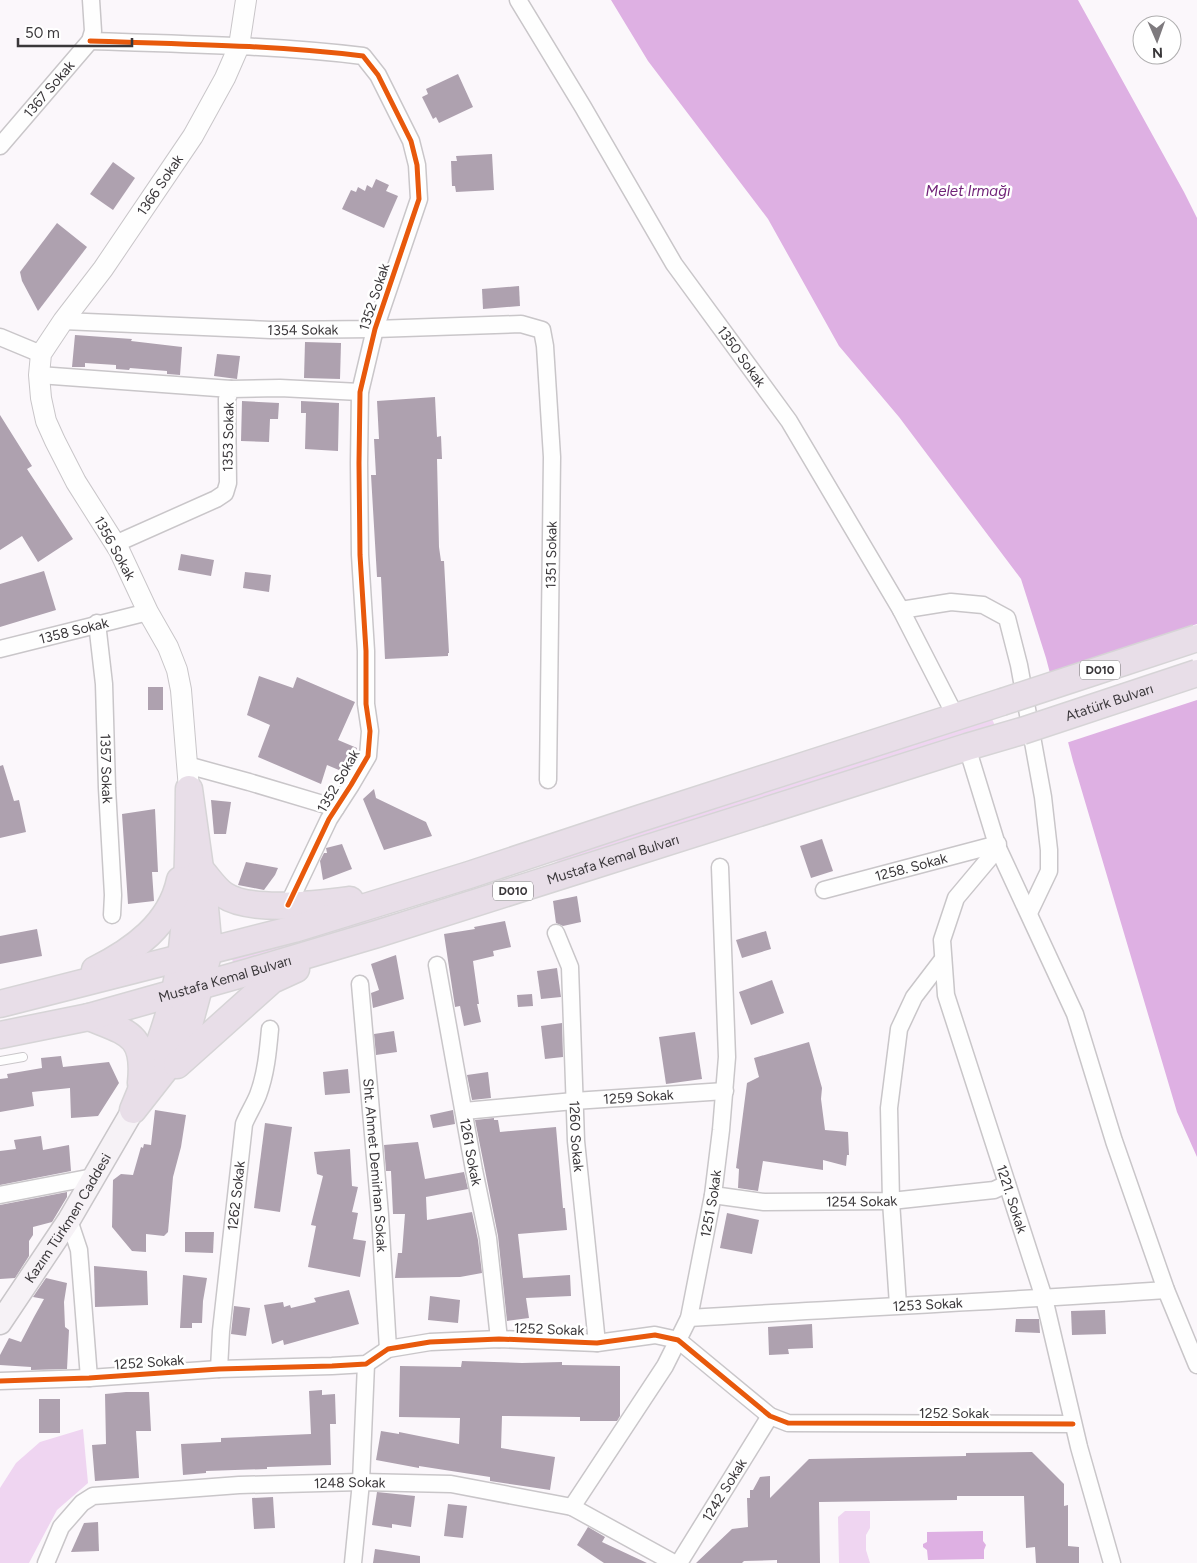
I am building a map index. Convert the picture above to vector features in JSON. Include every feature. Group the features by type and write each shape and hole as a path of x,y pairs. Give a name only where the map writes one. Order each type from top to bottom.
{"highway":[{"name":"Mustafa Kemal Bulvarı","path":"0,1004 294,929 408,894 1197,638"},
{"name":"Atatürk Bulvarı","path":"1022,731 1197,673"},
{"name":"Mustafa Kemal Bulvarı","path":"0,1035 89,1017 377,934 1022,731"},
{"path":"133,1110 176,1054 187,1032 187,989 181,958 188,870 188,777"},
{"path":"187,989 209,951 188,777"},
{"path":"61,988 131,950 160,924 178,892 188,840"},
{"path":"200,870 223,895 239,902 270,905 321,904 408,894"},
{"path":"133,1110 176,1067 272,980 377,934"},
{"path":"89,1017 129,1033 140,1049 141,1084 133,1110"}],"main road":[{"name":"Kazım Türkmen Caddesi","path":"0,1323 69,1220 133,1110"}],"street":[{"path":"90,41 94,30 91,0"},
{"name":"1366 Sokak","path":"41,354 63,321 103,269 193,136 225,78 239,46 246,0"},
{"name":"1350 Sokak","path":"518,0 674,264 789,421 901,610 956,717"},
{"name":"1352 Sokak","path":"90,41 239,46 363,56 378,75 411,141 417,165 419,199 375,329 360,392 360,555 366,651 366,704 370,731 368,756 329,819 288,905"},
{"name":"1367 Sokak","path":"0,146 90,41"},
{"name":"1354 Sokak","path":"63,321 271,330 521,324 542,330"},
{"name":"1351 Sokak","path":"542,330 545,346 552,457 548,780"},
{"path":"0,337 41,354"},
{"name":"1356 Sokak","path":"41,354 39,375 46,421 76,482 115,544 148,612 168,647 177,670 181,690 188,777"},
{"path":"39,375 231,389"},
{"name":"1353 Sokak","path":"115,544 216,499 225,493 228,483 227,399 231,389 280,388 360,392"},
{"path":"901,610 951,602 983,606 1007,618 1019,665 1043,797 1049,850 1049,871 1029,913"},
{"name":"1358 Sokak","path":"0,649 97,623 148,612"},
{"name":"1357 Sokak","path":"97,623 104,684 113,895 112,915"},
{"path":"967,747 998,846 1075,1014 1114,1140 1166,1290 1197,1365"},
{"path":"188,777 249,782 336,808"},
{"name":"1258. Sokak","path":"824,890 998,846"},
{"name":"1221. Sokak","path":"998,846 956,898 942,940 946,996 1044,1298 1073,1424 1112,1563"},
{"name":"1251 Sokak","path":"572,1507 665,1366 689,1318 713,1195 727,1057 720,867"},
{"name":"1260 Sokak","path":"556,933 570,967 576,1142 597,1342"},
{"path":"898,1305 891,1201 889,1108 898,1029 914,997 943,960"},
{"name":"1261 Sokak","path":"437,965 488,1238 499,1339"},
{"name":"Sht. Ahmet Demirhan Sokak","path":"360,984 380,1215 388,1348"},
{"name":"1262 Sokak","path":"219,1369 221,1331 244,1124 261,1086 270,1029"},
{"name":"1259 Sokak","path":"464,1111 574,1101 724,1091"},
{"path":"0,1196 93,1177"},
{"name":"1254 Sokak","path":"713,1195 764,1202 891,1201 994,1190 1007,1184"},
{"path":"69,1220 79,1250 89,1378"},
{"name":"1253 Sokak","path":"689,1318 1166,1290"},
{"name":"1252 Sokak","path":"0,1380 89,1378 219,1369 366,1364 388,1348 430,1342 499,1339 597,1342 655,1335 678,1340 770,1416 788,1424 1073,1424"},
{"path":"352,1563 361,1482 366,1364"},
{"name":"1242 Sokak","path":"679,1563 770,1416"},
{"name":"1248 Sokak","path":"46,1563 61,1527 82,1503 93,1496 239,1485 361,1482 451,1484 572,1507 674,1563"}],"lane":[{"path":"0,1061 23,1057"}],"shaded area":[{"path":"992,719 997,730 234,968 232,958 422,906 528,873 546,867 573,853"},
{"path":"83,1429 88,1483 57,1510 29,1563 0,1563 0,1488 16,1463 40,1442"},
{"path":"845,1511 870,1511 870,1528 866,1535 866,1550 870,1563 839,1563 838,1517"}],"water":[{"name":"Melet Irmağı","path":"611,0 1078,0 1184,192 1197,218 1197,1157 1177,1112 1073,761 1046,658 1021,579 899,417 839,346 768,219 648,61"},
{"path":"983,1531 983,1541 986,1545 984,1559 928,1560 927,1550 923,1547 923,1544 927,1542 927,1532"}],"pier":[{"path":"1197,624 1197,700 1066,743 1047,673"}],"building":[{"path":"458,74 473,107 439,123 436,117 433,119 422,97 428,94 426,89"},
{"path":"492,154 494,190 456,192 455,186 452,186 451,161 457,161 456,156"},
{"path":"113,162 135,178 113,210 90,194"},
{"path":"376,179 389,185 386,191 398,196 384,228 342,209 351,190 356,192 358,187 365,191 367,185 372,188"},
{"path":"57,223 87,247 38,311 22,281 20,272"},
{"path":"519,286 520,306 483,309 482,289"},
{"path":"75,335 132,339 131,341 182,347 180,375 167,374 167,371 130,368 129,370 116,369 116,365 85,363 85,367 72,367"},
{"path":"305,342 341,343 340,379 304,378"},
{"path":"217,354 240,356 237,379 214,376"},
{"path":"435,397 437,437 441,436 442,459 437,459 439,547 441,561 444,561 449,653 448,656 385,659 381,577 377,577 371,475 376,475 374,439 379,439 377,401"},
{"path":"242,401 279,403 278,419 270,419 269,442 241,441"},
{"path":"301,401 339,403 338,451 305,449 306,413 301,413"},
{"path":"0,415 32,466 27,469 73,539 38,562 22,536 0,550"},
{"path":"181,554 214,560 211,576 178,570"},
{"path":"44,571 56,610 0,627 0,584"},
{"path":"245,572 271,575 269,592 243,588"},
{"path":"259,676 293,688 297,677 355,702 338,740 357,748 346,773 327,765 321,784 258,757 270,725 247,715"},
{"path":"148,687 163,687 163,710 148,710"},
{"path":"3,765 14,801 19,800 26,832 0,838 0,766"},
{"path":"374,789 376,798 426,822 432,836 384,850 363,799"},
{"path":"211,800 231,802 226,834 214,834"},
{"path":"155,809 158,872 152,872 154,901 128,904 122,814"},
{"path":"822,839 833,871 811,878 800,846"},
{"path":"342,844 352,869 323,880 320,861 324,853 327,853 326,848"},
{"path":"246,862 278,868 264,890 238,885"},
{"path":"577,896 581,922 563,926 556,923 553,901"},
{"path":"505,921 511,947 493,951 494,956 473,961 479,1004 477,1004 481,1022 464,1026 460,1006 455,1007 444,934 475,929 474,927"},
{"path":"37,929 42,956 0,964 0,936"},
{"path":"766,931 771,949 742,958 736,940"},
{"path":"396,955 404,999 373,1008 371,993 379,990 371,964"},
{"path":"557,968 561,997 541,999 537,971"},
{"path":"772,980 784,1013 751,1025 739,992"},
{"path":"532,994 533,1006 518,1007 517,995"},
{"path":"562,1023 563,1057 545,1059 541,1026"},
{"path":"394,1031 397,1052 376,1055 374,1034"},
{"path":"695,1032 702,1079 666,1084 659,1037"},
{"path":"809,1042 822,1088 821,1099 825,1130 848,1132 849,1155 847,1155 846,1166 823,1160 823,1170 763,1161 758,1191 738,1188 739,1169 736,1168 747,1083 759,1077 754,1058"},
{"path":"61,1056 63,1067 109,1062 119,1083 98,1116 71,1118 70,1088 32,1092 34,1106 0,1112 0,1079 8,1078 7,1074 42,1068 41,1058"},
{"path":"348,1069 350,1093 325,1095 323,1072"},
{"path":"488,1072 491,1098 472,1100 467,1075"},
{"path":"155,1110 186,1115 181,1147 173,1177 168,1232 164,1236 146,1234 146,1252 132,1251 112,1227 113,1180 121,1174 133,1175 141,1147 143,1148 144,1144 151,1145"},
{"path":"453,1110 455,1124 433,1128 430,1115"},
{"path":"494,1118 494,1120 498,1120 500,1132 556,1127 563,1208 565,1208 567,1230 518,1234 523,1278 570,1275 571,1296 526,1298 529,1318 507,1321 498,1236 475,1120"},
{"path":"265,1123 292,1127 280,1212 254,1208"},
{"path":"41,1136 43,1150 69,1145 71,1171 0,1185 0,1151 16,1149 14,1140"},
{"path":"418,1142 425,1179 464,1172 468,1189 426,1197 427,1220 472,1212 482,1273 460,1277 395,1278 398,1253 402,1253 405,1214 393,1214 391,1171 386,1171 384,1145"},
{"path":"350,1149 352,1186 358,1187 352,1212 358,1213 353,1239 366,1241 360,1277 308,1267 316,1226 311,1225 323,1176 317,1174 314,1152"},
{"path":"67,1192 67,1197 52,1222 33,1227 33,1235 29,1241 29,1256 15,1278 0,1279 0,1205"},
{"path":"727,1213 759,1220 752,1254 720,1248"},
{"path":"185,1232 214,1232 213,1253 185,1252"},
{"path":"94,1266 147,1271 148,1305 95,1307"},
{"path":"183,1275 207,1278 202,1323 192,1323 192,1328 180,1328"},
{"path":"46,1278 67,1283 64,1302 65,1327 69,1330 67,1369 31,1370 31,1367 0,1365 0,1355 9,1338 21,1342 44,1299 33,1297"},
{"path":"349,1290 359,1324 284,1345 283,1340 272,1344 264,1305 283,1302 284,1307 290,1305 291,1308 316,1302 314,1298"},
{"path":"430,1296 460,1300 458,1323 428,1320"},
{"path":"234,1306 250,1308 246,1336 231,1334"},
{"path":"1105,1310 1106,1334 1072,1335 1071,1311"},
{"path":"1016,1319 1039,1319 1040,1333 1015,1332"},
{"path":"812,1324 813,1348 788,1349 789,1354 769,1355 768,1327"},
{"path":"462,1361 562,1362 562,1365 620,1366 620,1416 617,1421 580,1421 580,1417 502,1416 501,1448 555,1457 550,1490 490,1481 490,1477 419,1466 419,1468 376,1460 381,1431 399,1434 399,1432 459,1444 460,1418 399,1417 400,1366 461,1367"},
{"path":"322,1390 322,1395 335,1394 336,1424 330,1424 331,1465 206,1471 206,1473 183,1475 181,1444 221,1442 221,1438 311,1434 309,1391"},
{"path":"149,1392 151,1431 136,1431 139,1478 95,1481 92,1445 106,1444 105,1394"},
{"path":"39,1399 60,1399 60,1433 39,1433"},
{"path":"1032,1452 1064,1484 1064,1506 1068,1505 1068,1546 1079,1547 1079,1563 1036,1563 1035,1547 1026,1548 1024,1496 957,1496 957,1500 819,1502 820,1563 777,1563 777,1560 744,1561 742,1563 696,1563 732,1529 748,1527 747,1498 750,1498 750,1490 753,1490 760,1477 770,1476 770,1498 809,1459 966,1456 966,1453"},
{"path":"377,1492 415,1496 411,1527 392,1524 392,1528 372,1525"},
{"path":"273,1497 275,1528 254,1529 252,1498"},
{"path":"448,1504 467,1506 463,1538 444,1536"},
{"path":"98,1522 99,1551 71,1552 84,1523"},
{"path":"588,1527 605,1537 602,1542 647,1563 604,1563 577,1545"},
{"path":"375,1549 420,1556 420,1563 373,1563"}],"cycle path":[{"path":"90,41 261,47 363,56 378,75 411,141 417,165 419,199 375,329 360,392 360,555 366,651 366,704 370,731 368,756 329,819 288,905"},
{"path":"0,1381 89,1378 219,1369 366,1364 388,1349 430,1342 499,1339 597,1343 655,1335 678,1340 770,1416 788,1423 1073,1424"}]}
